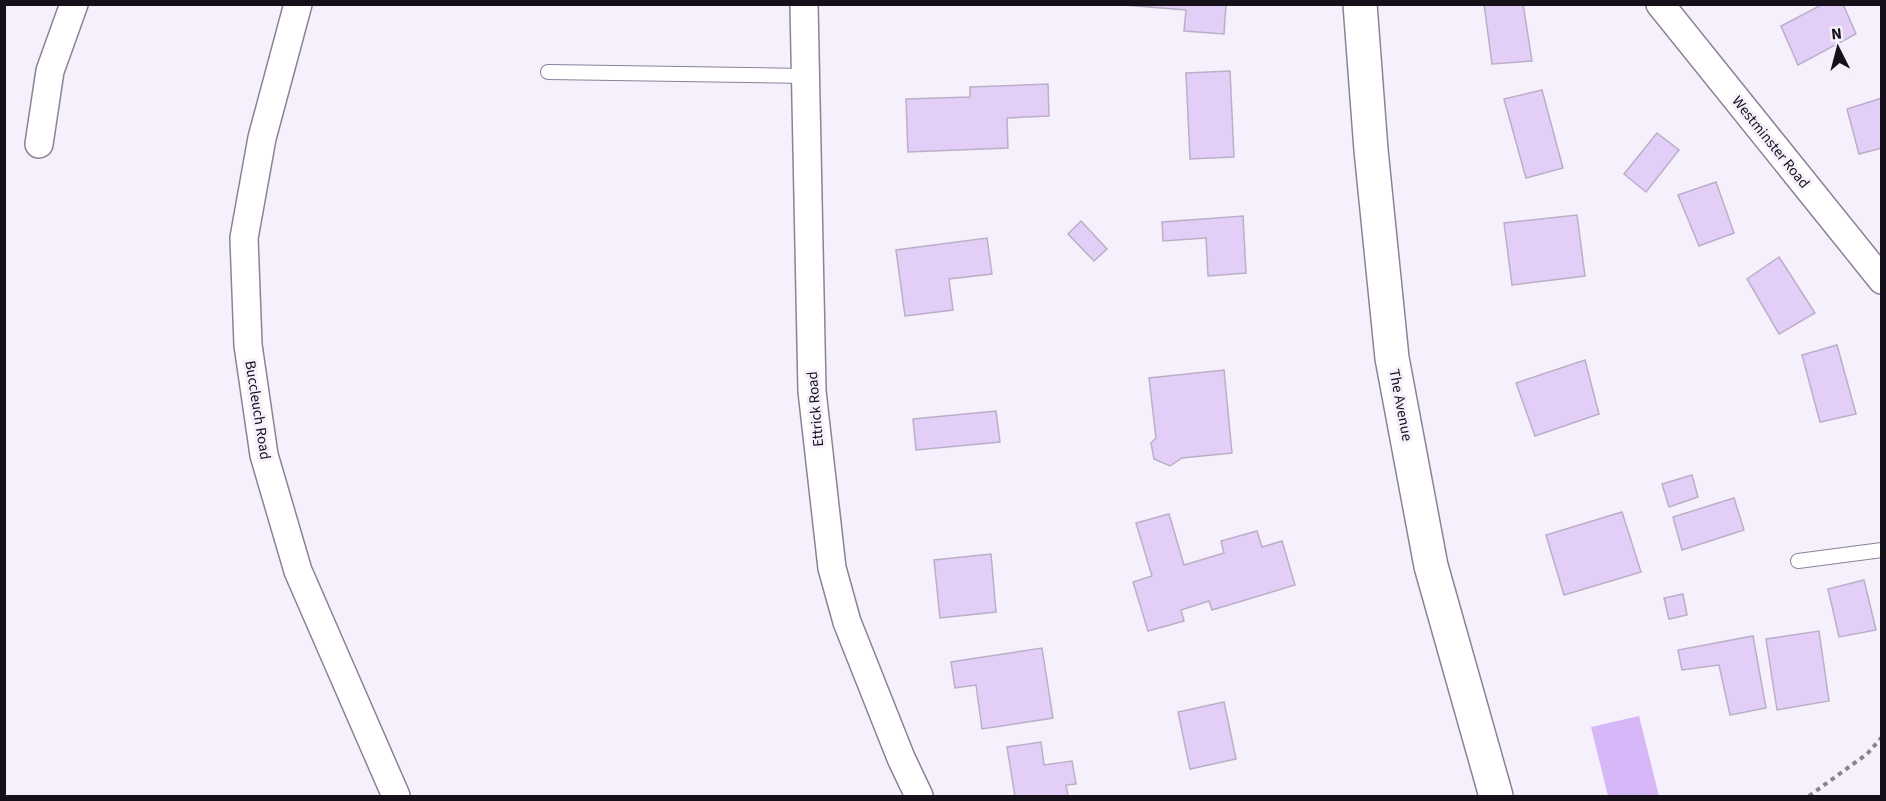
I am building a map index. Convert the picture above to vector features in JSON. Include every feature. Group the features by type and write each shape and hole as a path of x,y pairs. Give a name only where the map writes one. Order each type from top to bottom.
{"main road":[{"name":"The Avenue","path":"1360,4 1371,150 1392,358 1431,566 1496,796"}],"street":[{"path":"39,144 50,71 74,4"},
{"name":"Ettrick Road","path":"804,4 812,391 832,568 847,622 901,758 919,796"},
{"name":"Westminster Road","path":"1659,4 1881,280"},
{"name":"Buccleuch Road","path":"297,5 262,138 244,238 248,345 264,455 298,572 396,796"}],"lane":[{"path":"548,72 805,76"},
{"path":"1798,561 1881,550"}],"path":[{"path":"1809,796 1867,754 1881,737"}],"shaded area":[{"path":"1639,716 1659,796 1608,796 1591,727"}],"building":[{"path":"1111,4 1226,4 1224,34 1184,31 1186,10"},
{"path":"1484,4 1523,4 1532,61 1492,64"},
{"path":"1823,4 1843,4 1856,34 1798,65 1781,26"},
{"path":"1230,71 1234,157 1190,159 1186,73"},
{"path":"1048,84 1049,116 1007,118 1008,148 908,152 906,99 970,97 970,87"},
{"path":"1542,90 1563,168 1526,178 1504,99"},
{"path":"1882,98 1882,148 1859,154 1847,109"},
{"path":"1657,133 1679,150 1646,192 1624,174"},
{"path":"1716,182 1734,233 1699,246 1678,195"},
{"path":"1577,215 1585,276 1512,285 1504,223"},
{"path":"1243,216 1246,273 1208,276 1206,238 1163,241 1162,222"},
{"path":"1081,221 1107,249 1094,261 1068,234"},
{"path":"987,238 992,274 949,279 953,310 905,316 896,250"},
{"path":"1779,257 1815,313 1779,334 1747,279"},
{"path":"1837,345 1856,414 1820,422 1802,355"},
{"path":"1585,360 1599,414 1535,436 1516,383"},
{"path":"1224,370 1232,453 1182,458 1170,466 1154,459 1151,443 1156,438 1149,378"},
{"path":"996,411 1000,442 916,450 913,419"},
{"path":"1692,475 1698,497 1669,507 1662,484"},
{"path":"1734,498 1744,530 1682,550 1673,517"},
{"path":"1622,512 1641,572 1564,595 1546,535"},
{"path":"1169,514 1184,565 1224,553 1221,541 1257,531 1262,547 1282,541 1295,585 1212,610 1209,601 1181,610 1184,621 1148,631 1133,582 1152,576 1136,523"},
{"path":"991,554 996,612 940,618 934,560"},
{"path":"1864,580 1876,630 1839,637 1828,589"},
{"path":"1683,594 1687,615 1669,619 1664,598"},
{"path":"1819,631 1829,701 1777,710 1766,639"},
{"path":"1753,636 1766,708 1730,715 1719,665 1682,670 1678,650"},
{"path":"1042,648 1053,718 982,729 976,685 955,688 951,662"},
{"path":"1224,702 1236,759 1190,769 1178,712"},
{"path":"1041,742 1044,765 1072,761 1076,784 1066,785 1068,796 1015,796 1007,747"}]}
